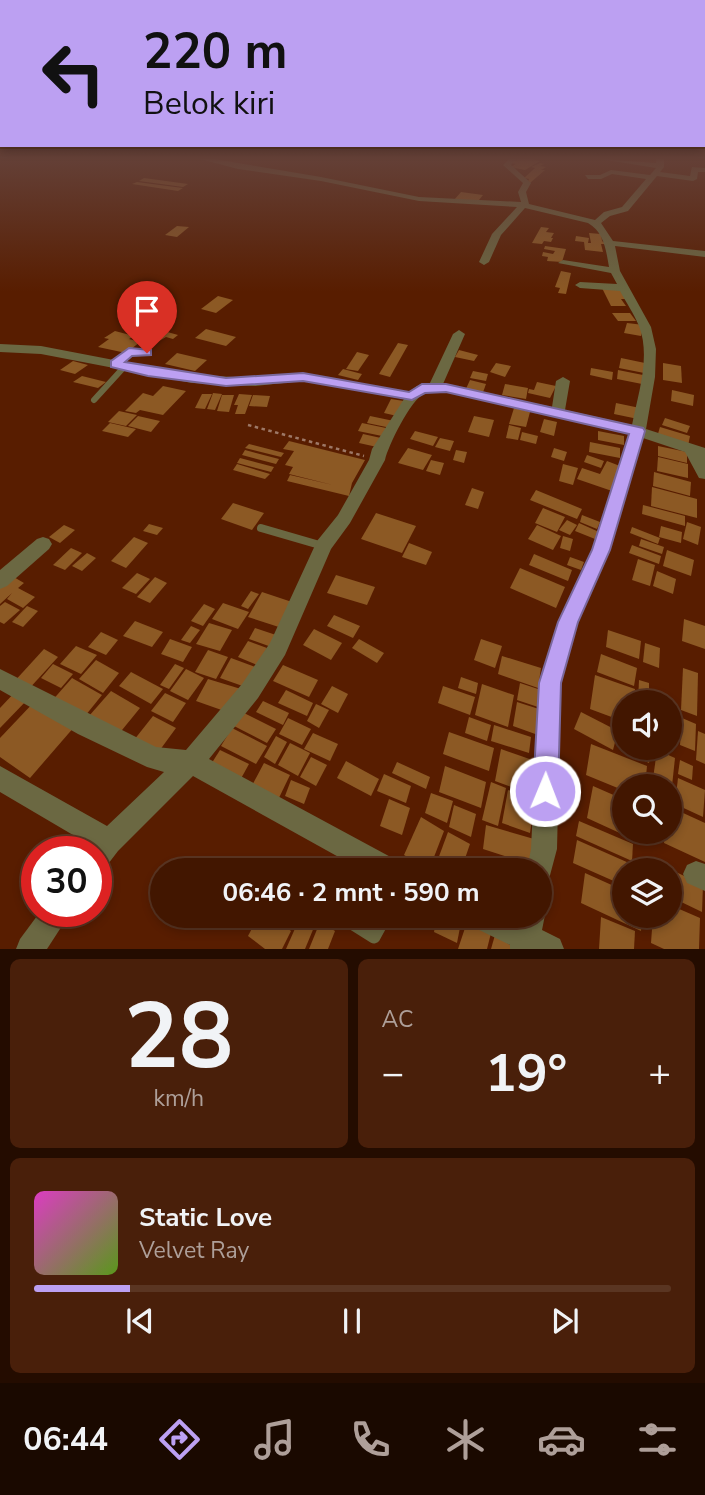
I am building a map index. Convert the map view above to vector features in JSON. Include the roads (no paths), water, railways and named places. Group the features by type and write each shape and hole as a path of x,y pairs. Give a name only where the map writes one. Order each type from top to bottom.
{"street":[{"path":"494,203 524,205 596,223 610,243 615,271 645,327 650,349 649,377 638,431 601,550 568,622 550,683 542,858"},
{"path":"596,223 607,214 625,209 629,203"},
{"path":"484,262 504,224 524,205"},
{"path":"610,243 705,254"},
{"path":"563,263 615,271"},
{"path":"580,285 624,288"},
{"path":"435,387 459,334"},
{"path":"0,348 41,350 192,379 226,382 303,377 412,396"},
{"path":"558,413 563,381"},
{"path":"112,840 191,762 250,691 278,649 323,547 344,519 377,460 380,449 412,396 422,388 435,387 638,431 699,451 705,474"},
{"path":"0,581 43,544"},
{"path":"0,680 95,731 155,759 191,762 367,858"},
{"path":"0,778 82,836"},
{"path":"30,949 46,927"},
{"path":"510,928 533,938"}],"lane":[{"path":"94,400 129,352 147,353"},
{"path":"261,528 323,547"},
{"path":"360,928 374,937 379,928"}]}
